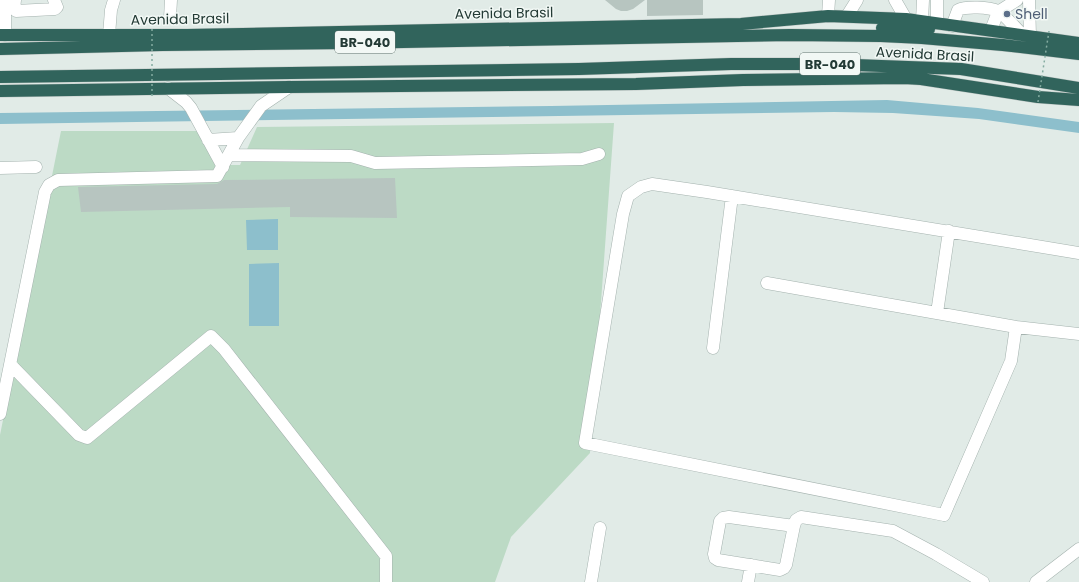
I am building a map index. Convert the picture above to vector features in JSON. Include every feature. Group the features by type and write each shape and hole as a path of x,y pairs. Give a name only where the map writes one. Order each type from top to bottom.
{"highway":[{"name":"Avenida Brasil","path":"2,37 741,24 828,16 847,16 906,19 1079,43"},
{"path":"729,37 762,31 868,27 932,29 952,26"},
{"name":"Avenida Brasil","path":"0,49 806,35 922,38 1003,45 1079,54"},
{"path":"2,37 39,44 50,48"},
{"name":"Avenida Brasil","path":"0,77 579,68 731,64 828,64 961,69 1079,88"},
{"path":"579,68 743,80"},
{"name":"Avenida Brasil","path":"0,91 636,84 743,80 922,79 1038,97 1076,101"}],"street":[{"path":"2,37 5,0"},
{"path":"14,0 14,9 16,12 55,10 57,7 54,0"},
{"path":"109,35 111,10 114,0"},
{"path":"170,18 171,0"},
{"path":"828,16 829,0"},
{"path":"847,16 857,0"},
{"path":"895,0 906,19"},
{"path":"922,0 922,21"},
{"path":"937,0 937,23"},
{"path":"990,30 998,12 1017,0"},
{"path":"1026,36 1029,0"},
{"path":"952,26 958,10 964,7 978,8 998,12 1026,36"},
{"path":"0,414 45,192 49,185 58,180 217,176 238,138 261,106 289,87"},
{"path":"168,88 186,102 191,108 223,167"},
{"path":"205,135 238,138"},
{"path":"229,155 351,156 375,164 582,159 599,154"},
{"path":"0,168 36,167"},
{"path":"1016,327 1011,361 944,514 585,444 623,214 628,196 640,187 652,184 732,196 1079,253"},
{"path":"713,348 732,196"},
{"path":"938,313 949,231"},
{"path":"767,283 1016,327 1079,334"},
{"path":"11,365 79,435 87,438 211,336 224,349 386,556 386,582"},
{"path":"794,526 729,517 723,518 720,521 714,554 715,558 718,560 780,570 786,565 794,526 796,520 801,517 892,531 936,554 980,581"},
{"path":"591,582 600,528"},
{"path":"1036,582 1079,549"},
{"path":"748,582 751,565"}],"path":[{"path":"152,29 152,96"},
{"path":"1038,102 1049,31"}],"green space":[{"path":"614,123 590,453 511,537 495,582 0,582 0,435 61,131 198,131 219,165 240,165 257,127"}],"water":[{"path":"887,100 978,108 1079,122 1079,133 979,119 893,113 834,112 0,124 0,113"},
{"path":"278,219 278,250 247,250 246,220"},
{"path":"279,263 279,326 249,326 249,264"}],"building":[{"path":"605,0 645,0 633,9 621,11"},
{"path":"647,0 703,0 703,15 647,16"},
{"path":"395,178 397,218 290,217 290,207 81,212 78,187 217,184 224,180"}],"place":[{"name":"Shell","path":"1007,14"}]}
